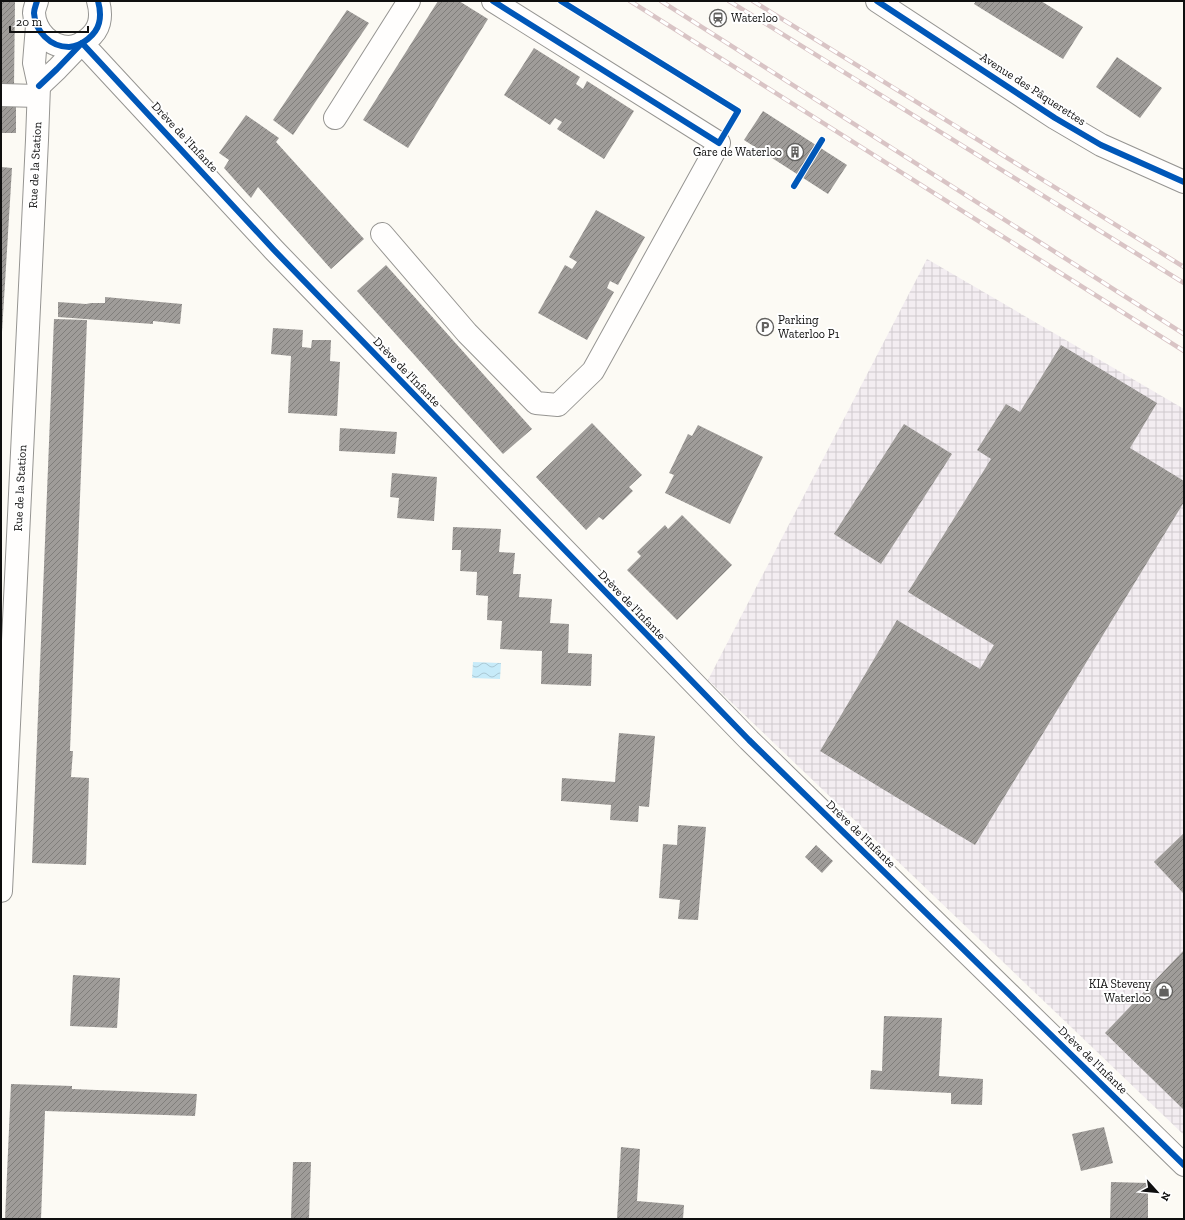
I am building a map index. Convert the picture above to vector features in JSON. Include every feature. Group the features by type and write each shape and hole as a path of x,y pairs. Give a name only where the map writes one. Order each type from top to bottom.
{"street":[{"name":"Rue de la Station","path":"1,891 38,91 34,64 37,26 34,12 37,1"},
{"path":"1,95 38,91 82,43 92,35 99,24 100,10 98,1"},
{"path":"335,118 409,1"},
{"path":"382,234 467,333 536,403 558,405 593,371 719,144 493,1"},
{"name":"Avenue des Pâquerettes","path":"877,1 1061,122 1101,145 1184,181"},
{"path":"37,26 44,37 56,44 69,47 82,43"},
{"name":"Drève de l'Infante","path":"82,43 274,250 743,735 1184,1165"}],"shaded area":[{"path":"927,259 1184,409 1184,1135 708,680"}],"water":[{"path":"473,662 501,663 500,679 472,678"}],"building":[{"path":"1,1 15,1 14,87 1,87"},
{"path":"438,1 459,1 488,19 408,148 363,120"},
{"path":"976,1 1041,1 1083,27 1063,59 974,4"},
{"path":"347,10 369,23 293,135 273,120"},
{"path":"534,48 580,77 576,84 583,89 587,81 634,111 604,159 557,129 562,122 555,118 550,125 504,95"},
{"path":"1117,57 1162,88 1140,118 1096,87"},
{"path":"1,105 16,105 16,133 1,133"},
{"name":"Gare de Waterloo","path":"763,111 847,165 828,194 744,140"},
{"path":"246,115 279,138 276,142 364,239 331,269 258,187 251,198 224,168 229,160 219,153"},
{"path":"1,167 12,168 2,332 1,332"},
{"path":"596,210 645,237 618,285 610,281 607,288 614,292 587,340 538,313 565,265 572,269 577,262 569,257"},
{"path":"386,265 532,429 503,454 357,291"},
{"path":"105,297 182,304 180,324 153,321 153,324 58,317 58,302 86,304 105,303"},
{"path":"54,319 87,320 70,751 73,751 71,777 89,778 86,865 32,863"},
{"path":"273,328 303,330 302,347 311,348 312,340 331,340 330,361 340,362 337,416 288,413 291,356 271,354"},
{"path":"1061,345 1157,403 1130,448 1184,481 1184,502 975,845 820,751 897,620 980,669 994,645 908,592 991,459 977,450 1006,404 1020,412"},
{"path":"592,423 642,475 629,487 633,491 603,520 599,517 586,530 536,477"},
{"path":"904,424 952,454 881,564 834,534"},
{"path":"698,425 763,457 730,524 665,493 674,475 669,473 688,434 692,436"},
{"path":"340,428 397,432 395,454 339,451"},
{"path":"392,473 437,477 434,521 397,518 399,498 390,497"},
{"path":"682,515 732,565 677,620 627,570 641,556 637,552 665,525 668,529"},
{"path":"453,527 501,529 499,552 515,553 513,574 521,574 519,597 552,599 550,623 569,624 568,653 592,654 591,686 541,684 542,651 500,649 502,621 487,620 488,596 476,595 477,572 460,571 461,550 452,550"},
{"path":"619,733 655,736 649,807 639,806 638,822 610,820 611,805 561,801 562,778 615,782"},
{"path":"678,825 706,827 698,920 678,919 680,900 659,898 663,844 677,845"},
{"path":"1184,833 1184,894 1154,862"},
{"path":"816,845 833,861 822,873 805,857"},
{"name":"KIA Steveny Waterloo","path":"1184,950 1184,1110 1105,1033"},
{"path":"73,975 120,978 117,1028 70,1026"},
{"path":"884,1016 942,1018 939,1076 983,1079 982,1105 951,1104 951,1093 870,1089 871,1070 882,1071"},
{"path":"11,1084 72,1086 72,1089 197,1094 195,1116 45,1111 41,1219 5,1219"},
{"path":"1104,1127 1113,1163 1081,1171 1072,1134"},
{"path":"621,1147 640,1149 637,1201 684,1205 683,1219 617,1219"},
{"path":"293,1162 311,1162 309,1219 291,1219"},
{"path":"1111,1182 1148,1183 1148,1219 1110,1219"}],"railway":[{"path":"630,1 1184,351"},
{"path":"661,1 1184,334"},
{"path":"729,1 1184,283"},
{"path":"753,1 1184,267"}],"cycle path":[{"path":"37,1 34,13 37,26 41,32 50,41 69,47 79,45 92,36 95,32 100,17 98,1"},
{"path":"493,1 719,143 738,111 561,1"},
{"path":"877,1 1055,118 1101,145 1184,182"},
{"path":"82,43 274,250 749,740 1184,1165"},
{"path":"39,86 81,44"},
{"path":"794,186 822,140"}],"place":[{"name":"Waterloo","path":"718,18"},
{"name":"Gare de Waterloo","path":"795,152"},
{"name":"Parking Waterloo P1","path":"765,327"},
{"name":"KIA Steveny Waterloo","path":"1164,991"}]}
